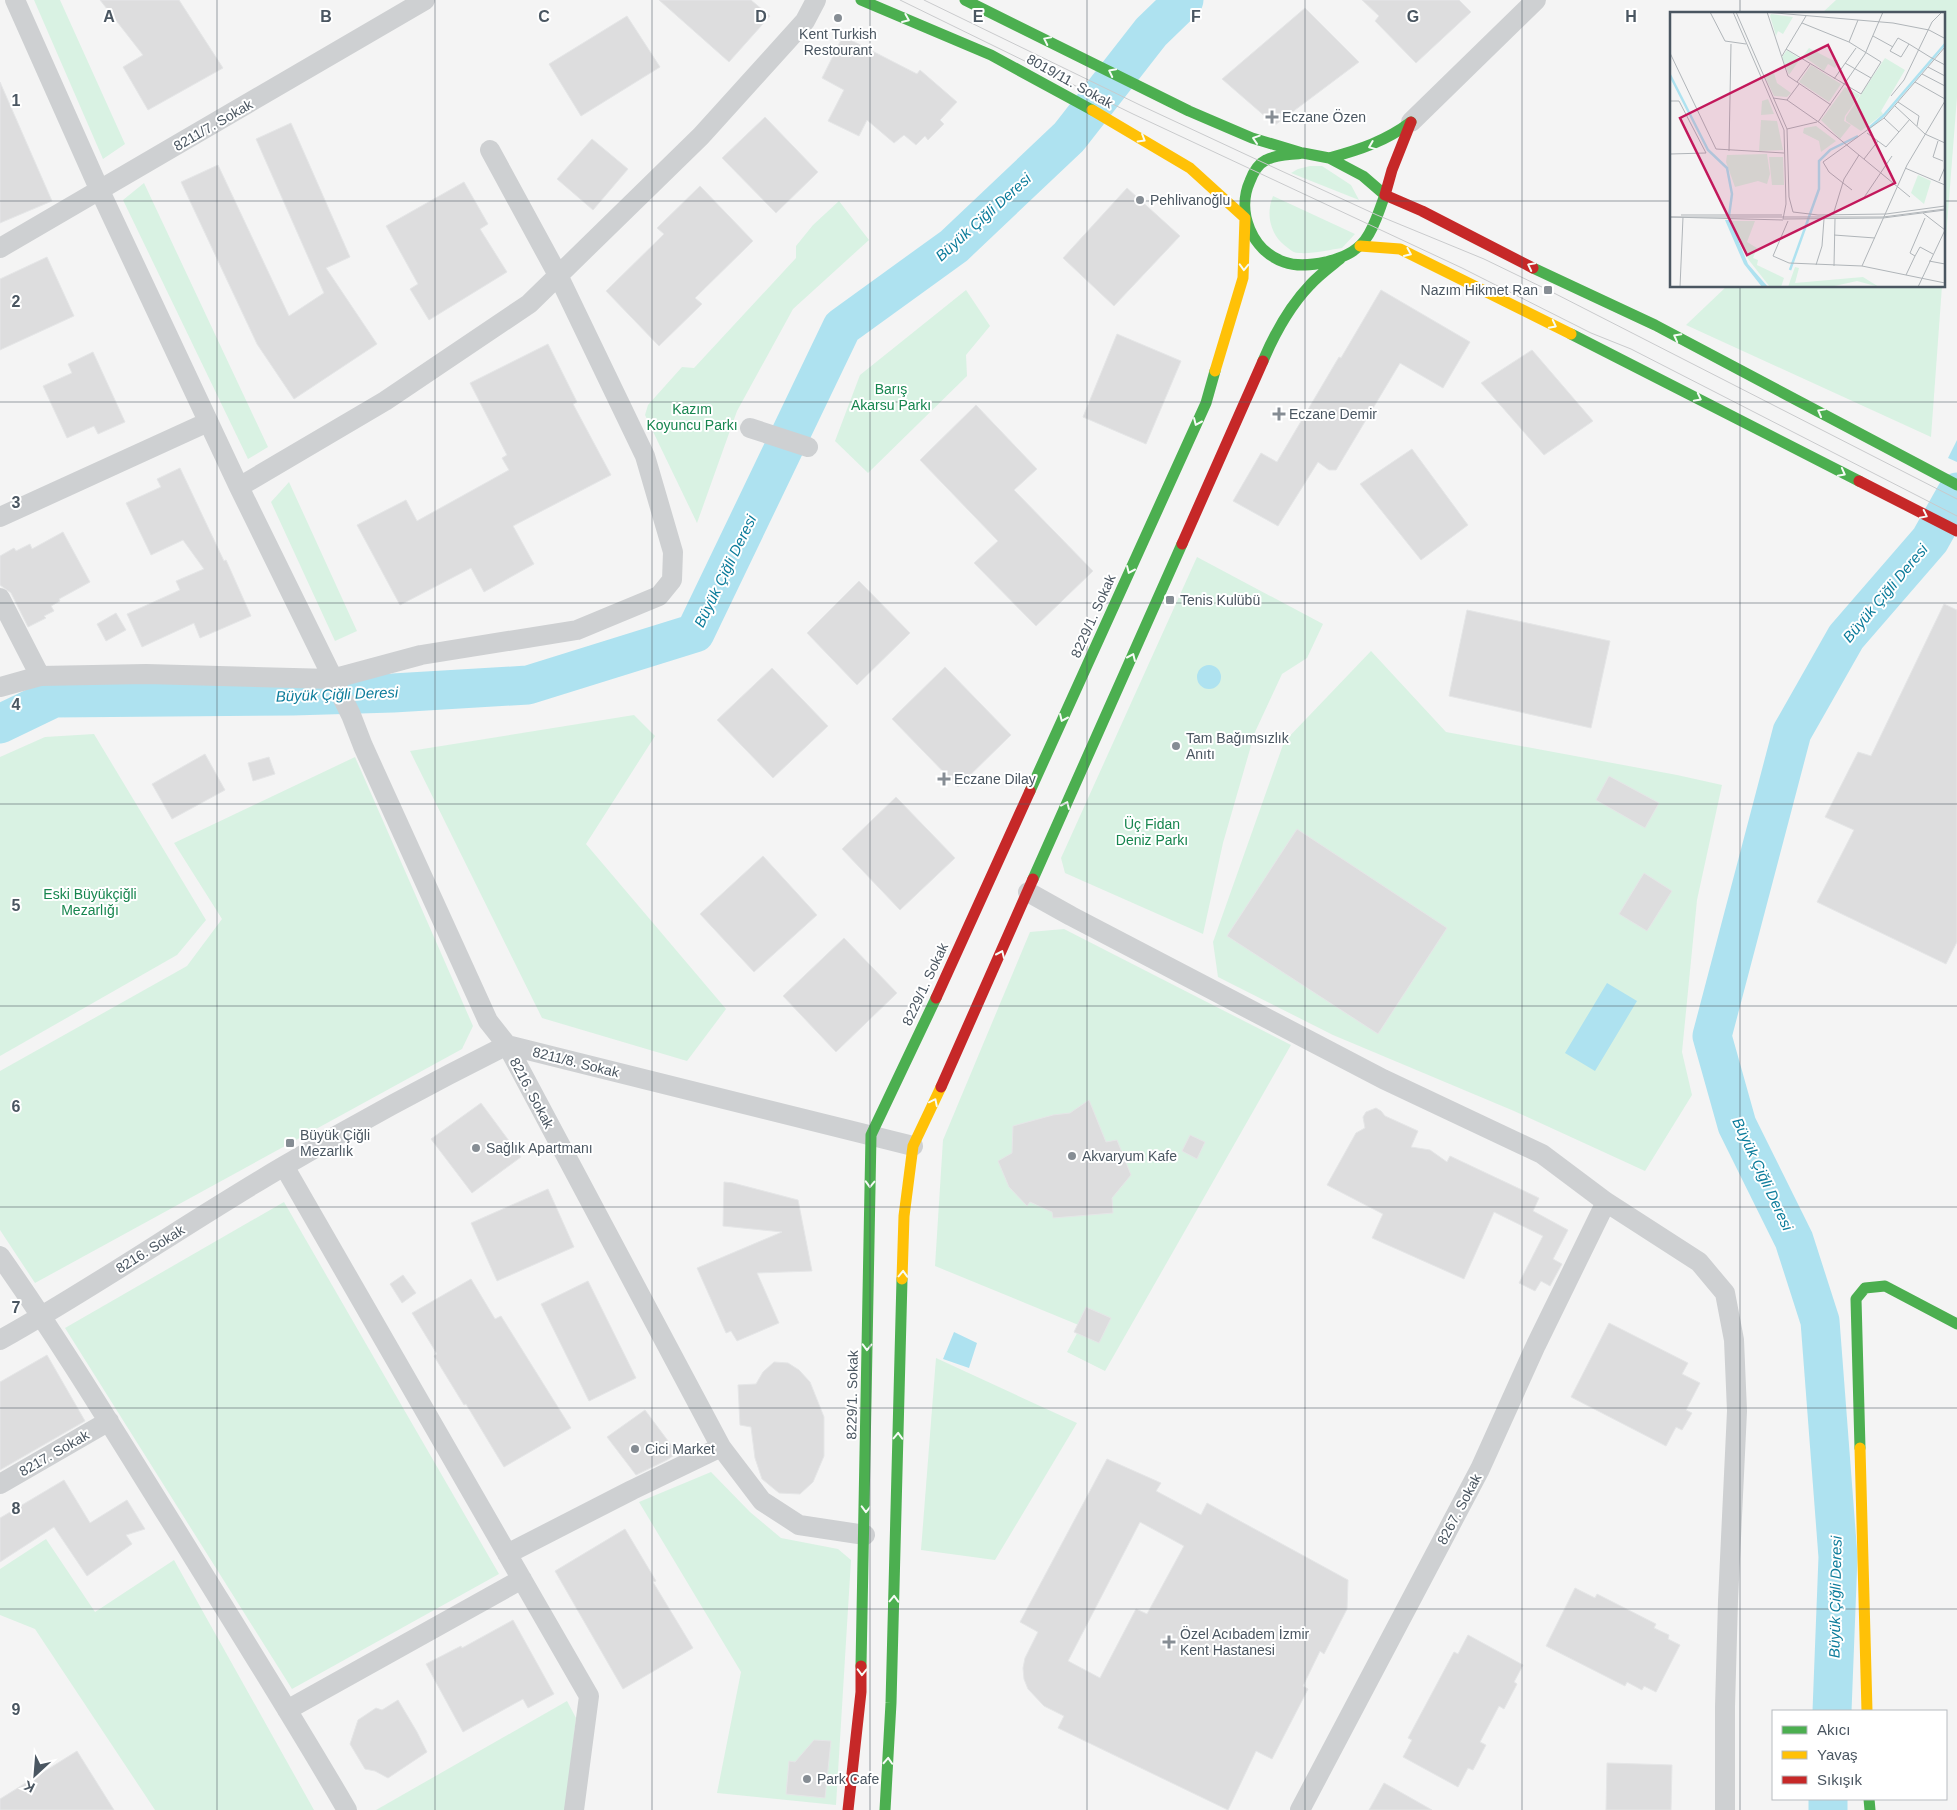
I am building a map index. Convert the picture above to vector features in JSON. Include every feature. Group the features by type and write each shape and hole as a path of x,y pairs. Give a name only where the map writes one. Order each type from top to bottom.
{"street":[{"path":"15,0 100,191 208,422 351,715 363,746 488,1021 507,1045"},
{"name":"8211/7. Sokak","path":"0,248 425,0"},
{"path":"239,487 385,402 528,304 701,136 805,21 816,0"},
{"name":"8019/11. Sokak","path":"861,0 991,55 1100,114 1190,168 1245,218"},
{"name":"8019/11. Sokak","path":"966,0 1188,111 1243,134 1303,153"},
{"path":"1328,158 1371,147 1395,135 1411,122 1536,0"},
{"path":"885,1810 891,1703 904,1216 913,1146 939,1092 1270,344 1291,310 1310,285 1340,259 1360,246 1373,227 1392,170 1411,122"},
{"path":"0,687 40,676 146,674 332,679 421,655 577,630 659,596 672,580 673,552 645,456 558,276 490,150"},
{"path":"1340,259 1299,265 1279,260 1264,250 1252,236 1245,218 1244,200 1249,182 1262,162 1279,156 1303,153 1328,158 1363,176 1385,195 1422,210 1554,278 1655,325 1957,485"},
{"name":"8229/1. Sokak","path":"848,1810 861,1692 871,1136 951,966 1206,403 1243,278 1245,218"},
{"path":"1360,246 1400,249 1447,271 1957,531"},
{"path":"0,517 208,422"},
{"path":"750,428 808,447"},
{"path":"0,598 40,676"},
{"path":"1028,892 1384,1079 1542,1154 1606,1202 1699,1262 1725,1293 1732,1331 1737,1412 1728,1601 1725,1810"},
{"name":"8211/8. Sokak","path":"507,1045 913,1146"},
{"name":"8216. Sokak","path":"0,1340 284,1166 507,1045 721,1447 762,1501 799,1525 865,1535"},
{"path":"284,1166 589,1696 574,1810"},
{"name":"8267. Sokak","path":"1300,1810 1480,1469 1536,1345 1606,1202"},
{"path":"0,1256 42,1316 108,1421 347,1810"},
{"path":"1867,1710 1856,1299 1865,1288 1884,1286 1957,1324"},
{"name":"8217. Sokak","path":"0,1484 108,1421"},
{"path":"507,1554 721,1447"},
{"path":"287,1710 522,1579"}],"green space":[{"path":"34,0 60,0 125,144 103,159"},
{"path":"1836,0 1957,0 1957,97 1944,263 1944,12 1823,12"},
{"path":"1310,166 1322,166 1351,185 1359,200 1291,173"},
{"path":"144,183 268,447 248,459 123,200"},
{"path":"1273,196 1355,234 1342,248 1310,253 1293,252 1277,238 1271,225 1270,211"},
{"name":"Kazım Koyuncu Parkı","path":"839,201 869,240 793,309 737,411 697,523 645,415 648,405 682,367 694,368 796,258 796,246 813,225"},
{"path":"1725,288 1942,288 1931,437 1686,325"},
{"name":"Barış Akarsu Parkı","path":"966,290 990,326 966,355 967,376 868,473 835,441 860,375"},
{"path":"289,482 357,631 335,641 271,502"},
{"name":"Üç Fidan Deniz Parkı","path":"1197,557 1323,624 1307,658 1282,674 1255,732 1223,843 1203,934 1065,873 1061,858"},
{"path":"1371,651 1446,732 1722,785 1697,900 1682,1052 1692,1095 1645,1171 1514,1111 1333,1035 1218,977 1213,942 1284,742"},
{"path":"634,715 655,736 586,844 726,1009 687,1061 542,1018 410,751"},
{"name":"Eski Büyükçiğli Mezarlığı","path":"94,734 206,920 177,955 0,1056 0,757 45,737"},
{"path":"355,757 473,1026 462,1049 35,1283 0,1230 0,1071 187,966 222,919 174,843"},
{"path":"1064,929 1291,1045 1105,1371 1067,1352 1081,1326 935,1266 943,1140 1030,932"},
{"path":"284,1202 499,1574 292,1689 65,1328"},
{"path":"936,1358 1077,1423 995,1560 921,1550"},
{"path":"711,1472 750,1512 781,1538 838,1549 851,1560 836,1805 717,1793 741,1672 639,1502"},
{"path":"46,1539 95,1612 174,1560 314,1810 155,1810 35,1629 0,1615 0,1569"},
{"path":"567,1701 576,1718 565,1810 376,1810"}],"water":[{"path":"1957,440 1957,462 1948,458"},
{"path":"1209,665 1214,666 1220,672 1220,682 1214,688 1209,689 1204,688 1198,682 1197,677 1198,672 1204,666"},
{"path":"1607,983 1637,1001 1595,1071 1565,1053"},
{"path":"954,1332 977,1343 969,1368 943,1359"}],"building":[{"path":"100,0 179,0 223,68 148,110 123,67 143,55"},
{"path":"659,0 751,0 770,16 729,62"},
{"path":"1362,0 1459,0 1471,12 1416,63 1375,21 1379,16"},
{"path":"1305,8 1359,62 1275,125 1222,79"},
{"path":"627,16 660,67 581,116 549,64"},
{"path":"843,36 917,74 920,70 957,102 940,120 944,124 928,140 925,136 916,145 904,135 894,143 867,120 859,136 828,121 844,90 822,78"},
{"path":"0,82 52,201 0,223"},
{"path":"765,117 818,172 776,213 722,158"},
{"path":"291,123 350,257 326,268 377,344 294,399 257,344 181,182 218,165 289,316 324,293 256,139"},
{"path":"592,139 628,169 593,210 557,179"},
{"path":"464,182 488,224 480,229 507,272 429,320 410,289 418,284 386,226"},
{"path":"700,186 753,241 695,298 702,304 659,346 606,291 664,234 657,228"},
{"path":"1127,188 1180,236 1114,306 1063,258"},
{"path":"47,257 74,316 0,350 0,279"},
{"path":"1381,290 1470,342 1443,388 1400,363 1336,470 1329,470 1318,462 1278,526 1233,501 1261,453 1277,462"},
{"path":"1117,334 1181,361 1146,444 1083,417"},
{"path":"548,344 577,402 573,404 611,475 513,526 534,564 484,592 471,568 400,605 357,525 406,500 417,521 509,470 502,458 507,455 470,383"},
{"path":"1532,350 1593,421 1544,455 1481,383"},
{"path":"93,352 125,422 98,434 94,426 67,438 43,386 72,373 68,364"},
{"path":"976,405 1037,469 1014,490 1093,571 1036,626 974,563 998,541 920,460"},
{"path":"1412,449 1468,525 1421,560 1360,484"},
{"path":"180,468 224,561 226,560 251,616 200,638 194,623 142,647 127,614 180,590 176,581 204,569 183,540 151,555 126,503 161,487 157,479"},
{"path":"63,532 90,582 59,599 60,601 51,606 54,611 44,616 46,618 28,627 11,593 0,585 0,556 14,548 16,551 30,544 32,549"},
{"path":"859,581 910,633 857,685 807,633"},
{"path":"1944,604 1957,610 1957,942 1946,964 1817,902 1854,830 1825,817 1858,752 1871,756"},
{"path":"1467,610 1610,641 1591,728 1449,696"},
{"path":"116,613 126,630 106,641 97,624"},
{"path":"945,667 1011,735 958,787 892,719"},
{"path":"772,668 828,726 773,778 717,720"},
{"path":"205,754 225,790 172,819 152,784"},
{"path":"269,757 275,774 253,781 248,763"},
{"path":"1609,776 1659,803 1645,828 1596,800"},
{"path":"896,797 955,858 900,910 842,849"},
{"path":"1297,829 1447,928 1378,1034 1227,936"},
{"path":"763,856 817,915 754,972 700,914"},
{"path":"1644,873 1672,891 1647,931 1619,914"},
{"path":"844,938 897,993 836,1052 783,996"},
{"path":"1089,1100 1106,1142 1117,1140 1131,1175 1112,1198 1113,1213 1053,1218 1052,1212 1030,1202 1027,1206 1009,1187 998,1161 1012,1153 1013,1126 1053,1115 1070,1113"},
{"name":"Sağlık Apartmanı","path":"481,1103 521,1157 472,1193 431,1139"},
{"path":"1376,1108 1385,1116 1418,1131 1411,1147 1430,1150 1447,1162 1450,1156 1539,1198 1533,1211 1568,1230 1553,1259 1562,1264 1550,1286 1541,1281 1535,1291 1519,1283 1543,1236 1494,1212 1464,1279 1372,1238 1383,1214 1327,1185 1356,1133 1365,1128 1363,1117 1366,1112"},
{"path":"1190,1135 1205,1142 1197,1159 1182,1151"},
{"path":"724,1182 798,1200 812,1271 757,1273 779,1323 737,1341 731,1331 726,1333 697,1268 782,1232 723,1226"},
{"path":"548,1189 574,1247 497,1281 471,1223"},
{"path":"403,1275 416,1293 402,1303 390,1284"},
{"path":"471,1279 495,1319 501,1316 571,1428 504,1467 434,1356 437,1354 412,1313"},
{"path":"588,1281 636,1378 589,1401 541,1304"},
{"path":"1086,1307 1111,1318 1099,1343 1074,1332"},
{"path":"1609,1323 1688,1363 1682,1374 1700,1383 1686,1410 1692,1413 1682,1430 1676,1427 1666,1446 1571,1397"},
{"path":"47,1355 85,1421 0,1470 0,1382"},
{"path":"774,1362 788,1363 799,1370 810,1382 824,1417 824,1456 813,1482 800,1494 779,1493 762,1479 755,1458 751,1427 740,1425 738,1385 756,1384 763,1372"},
{"path":"645,1410 677,1453 636,1475 607,1437"},
{"name":"Özel Acıbadem İzmir Kent Hastanesi","path":"1107,1459 1161,1483 1156,1491 1201,1515 1207,1503 1348,1580 1347,1609 1324,1654 1320,1651 1303,1686 1308,1689 1272,1759 1256,1751 1228,1810 1058,1728 1064,1716 1044,1706 1028,1689 1024,1679 1023,1668 1025,1658 1038,1632 1020,1622","holes":["1140,1522 1184,1546 1147,1614 1136,1609 1100,1678 1068,1661"]},
{"path":"64,1480 90,1523 127,1500 145,1529 126,1535 132,1544 87,1576 54,1527 0,1562 0,1518"},
{"path":"625,1529 656,1581 653,1582 693,1648 623,1689 555,1571"},
{"path":"1575,1588 1595,1598 1597,1594 1656,1624 1654,1628 1669,1635 1668,1639 1680,1645 1656,1692 1644,1686 1642,1690 1627,1682 1625,1686 1546,1646"},
{"path":"513,1620 554,1694 528,1708 523,1699 463,1732 426,1664 461,1646 462,1648"},
{"path":"1468,1635 1523,1665 1514,1682 1517,1684 1504,1709 1499,1706 1480,1742 1486,1745 1473,1770 1468,1768 1458,1787 1403,1757 1412,1740 1408,1738 1454,1652 1458,1654"},
{"path":"398,1700 427,1752 388,1778 375,1771 365,1769 350,1744 358,1720 376,1708 382,1710"},
{"name":"Park Cafe","path":"814,1740 831,1741 825,1798 786,1794 789,1761 795,1762"},
{"path":"77,1751 114,1810 0,1810 0,1799"},
{"path":"1607,1763 1672,1765 1671,1810 1606,1810"},
{"path":"1384,1783 1395,1789 1432,1810 1369,1810"}],"waterway":[{"name":"Büyük Çiğli Deresi","path":"0,724 54,698 293,696 393,693 528,685 695,633 842,327 954,246 1069,137 1151,32 1184,0"},
{"name":"Büyük Çiğli Deresi","path":"1832,1710 1838,1557 1820,1321 1794,1240 1737,1125 1712,1036 1792,732 1846,637 1930,540 1957,492"},
{"name":"Büyük Çiğli Deresi","path":"1828,1800 1828,1810"}],"tram line":[{"path":"900,0 1133,114 1462,268 1591,333 1631,349 1957,516"},
{"path":"924,0 1262,162 1377,215 1484,259 1957,499"}],"traffic: fast":[{"path":"861,0 991,55 1092,110"},
{"path":"965,0 1189,111 1252,138 1299,152"},
{"path":"1329,158 1372,144 1392,135 1411,122"},
{"path":"1303,153 1329,158 1363,176 1385,195 1372,230 1357,248 1332,260 1300,265 1284,262 1273,257 1263,249 1255,240 1250,229 1245,205 1250,181 1254,172 1261,164 1275,157 1303,153"},
{"path":"1263,361 1289,311 1313,281 1340,259"},
{"path":"1533,268 1655,325 1957,485"},
{"path":"1571,334 1859,481"},
{"path":"1030,791 1206,403 1215,371"},
{"path":"1033,879 1182,544"},
{"path":"861,1666 871,1135 936,998"},
{"path":"885,1810 891,1703 902,1279"},
{"path":"1860,1448 1856,1299 1865,1288 1885,1286 1957,1324"},
{"path":"1869,1800 1870,1810"}],"traffic: slow":[{"path":"1092,110 1190,168 1245,218 1243,278 1215,371"},
{"path":"1360,246 1400,249 1571,334"},
{"path":"902,1279 904,1216 913,1146 941,1087"},
{"path":"1860,1448 1867,1710"}],"traffic: jam":[{"path":"1411,122 1392,170 1385,195 1422,211 1533,268"},
{"path":"1182,544 1263,361"},
{"path":"1859,481 1957,531"},
{"path":"936,998 1030,791"},
{"path":"941,1087 1033,879"},
{"path":"848,1810 861,1692 861,1666"}],"place":[{"name":"Kent Turkish Restourant","path":"838,18"},
{"name":"Eczane Özen","path":"1272,117"},
{"name":"Pehlivanoğlu","path":"1140,200"},
{"name":"Nazım Hikmet Ran","path":"1548,290"},
{"name":"Eczane Demir","path":"1279,414"},
{"name":"Tenis Kulübü","path":"1170,600"},
{"name":"Tam Bağımsızlık Anıtı","path":"1176,746"},
{"name":"Eczane Dilay","path":"944,779"},
{"name":"Büyük Çiğli Mezarlık","path":"290,1143"},
{"name":"Sağlık Apartmanı","path":"476,1148"},
{"name":"Akvaryum Kafe","path":"1072,1156"},
{"name":"Cici Market","path":"635,1449"},
{"name":"Özel Acıbadem İzmir Kent Hastanesi","path":"1169,1642"},
{"name":"Park Cafe","path":"807,1779"}]}
